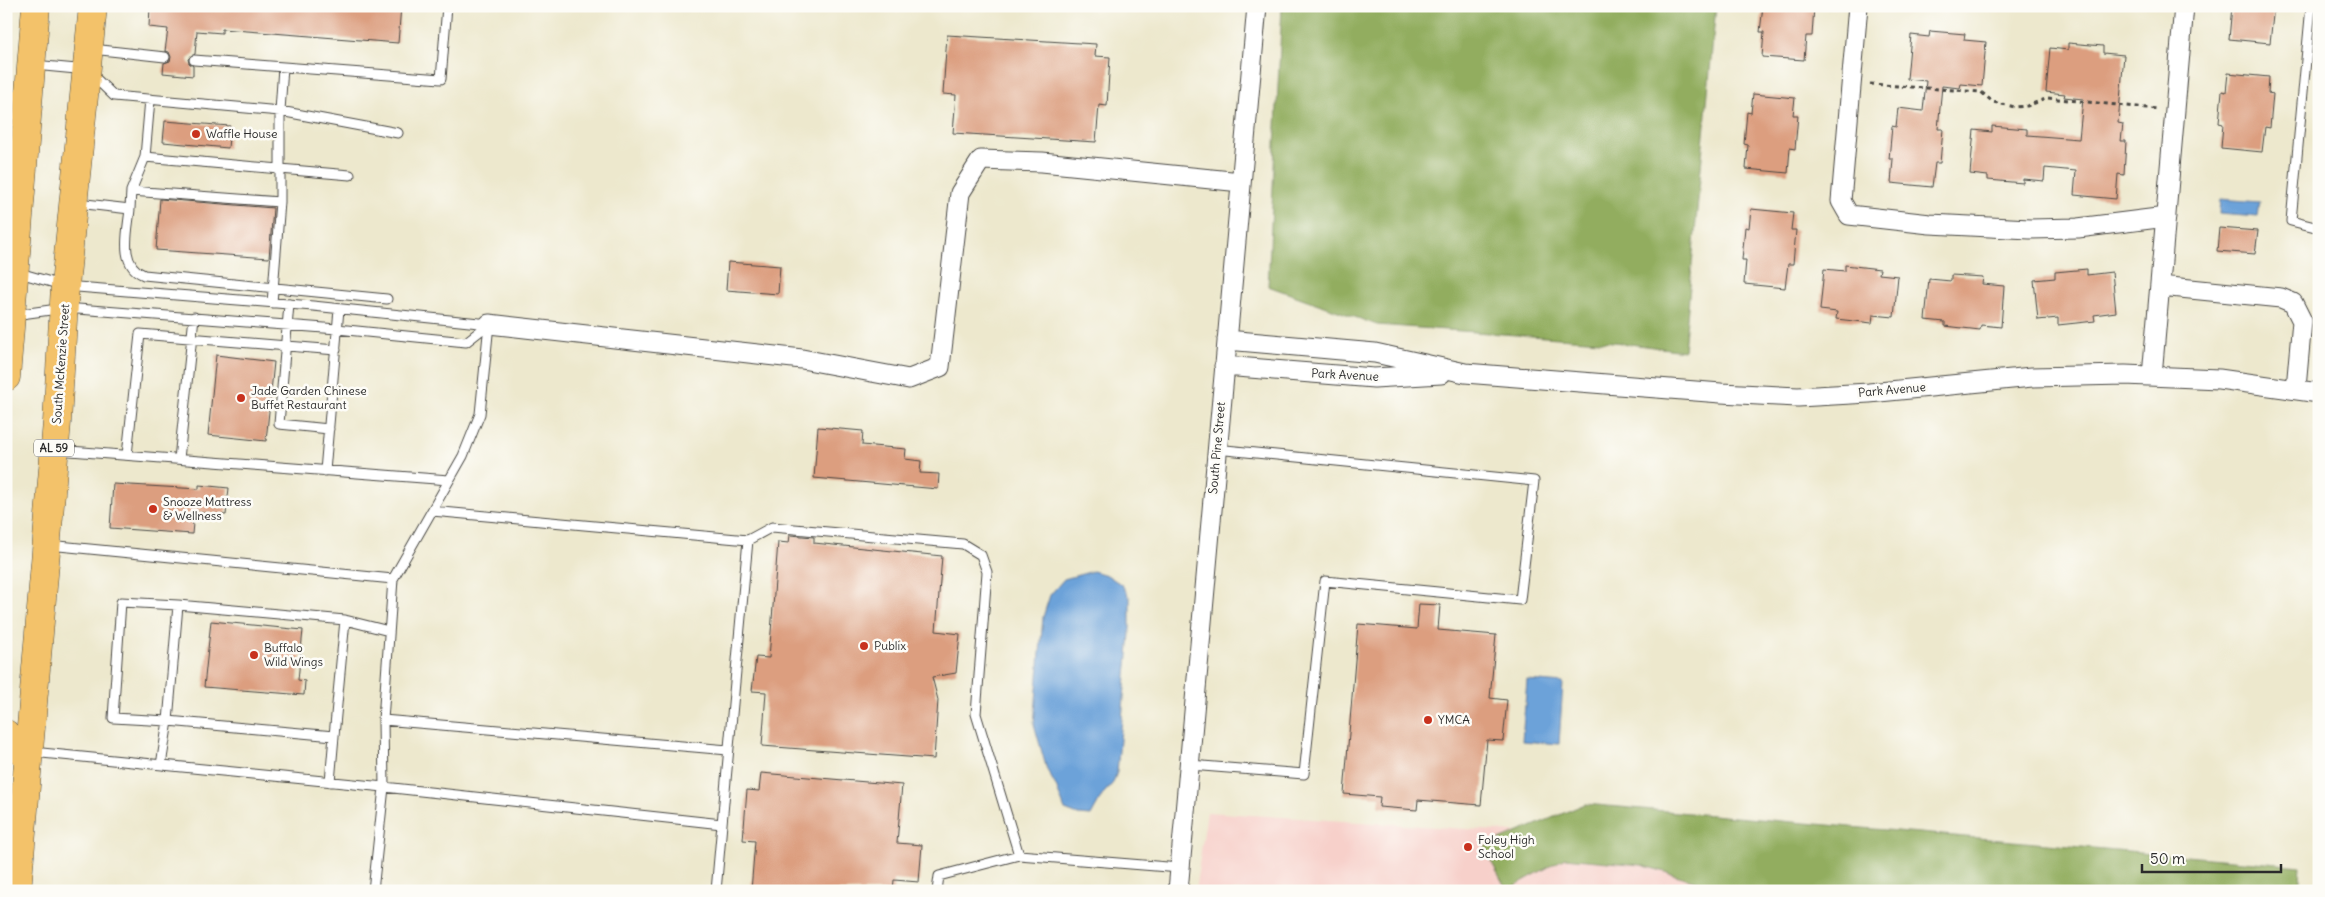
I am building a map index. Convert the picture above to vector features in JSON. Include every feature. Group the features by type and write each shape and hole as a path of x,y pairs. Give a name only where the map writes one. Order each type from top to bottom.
{"main road":[{"path":"6,377 10,294 36,6"},
{"name":"South McKenzie Street","path":"17,891 65,297 93,6"},
{"path":"6,734 18,749 29,752"},
{"path":"6,776 12,800 9,891"}],"street":[{"name":"South Pine Street","path":"1178,891 1257,6"},
{"path":"1858,6 1841,201 1849,215 1930,224 2030,228 2078,228 2166,217"},
{"path":"2152,376 2184,6"},
{"path":"489,324 802,359 909,379 940,367 960,194 981,160 1042,162 1241,182"},
{"path":"2160,286 2281,298 2293,303 2302,321 2296,388"},
{"name":"Park Avenue","path":"1227,340 1375,353 1465,373"},
{"name":"Park Avenue","path":"1224,366 1374,378 1465,373 1721,393 1798,397 1869,393 2032,377 2152,376 2219,380 2319,392"}],"lane":[{"path":"194,60 441,79 448,6"},
{"path":"2311,6 2291,221 2319,228"},
{"path":"31,65 88,59 164,57"},
{"path":"88,59 114,96 280,111 398,132"},
{"path":"272,303 280,202 280,111 283,67"},
{"path":"150,99 145,157 131,191 126,250 127,258 137,272 152,277 387,299"},
{"path":"145,157 350,175"},
{"path":"131,191 280,202"},
{"path":"74,202 130,209"},
{"path":"10,294 289,304 489,324"},
{"path":"10,294 65,297 194,317 338,328 466,342 489,324"},
{"path":"289,304 279,424 329,429"},
{"path":"325,471 339,309"},
{"path":"179,459 194,317"},
{"path":"373,891 384,788 382,720 392,579 463,456 480,414 489,324"},
{"path":"127,455 140,334 192,340 336,350"},
{"path":"1190,765 1304,774 1325,581 1520,600 1534,481 1216,449"},
{"path":"54,450 450,480"},
{"path":"432,511 748,540 772,527 963,544 981,555 987,572 976,714 1019,855"},
{"path":"716,891 748,540"},
{"path":"46,545 392,579"},
{"path":"334,736 113,718 121,602 344,620 389,631"},
{"path":"161,765 168,721 178,606"},
{"path":"330,782 344,620"},
{"path":"382,720 728,750"},
{"path":"29,752 722,824"},
{"path":"937,891 939,876 1019,855 1180,868"}],"path":[{"path":"1851,83 1981,92 1993,102 2015,107 2027,106 2048,98 2175,111"}],"shaded area":[{"name":"Foley High School","path":"1207,812 2261,881 2260,891 1195,891"}],"green space":[{"path":"1282,6 1716,6 1684,351 1614,342 1377,325 1268,286"},
{"path":"1585,804 2301,866 2299,891 1731,891 1641,865 1565,858 1507,890 1483,847"}],"water":[{"path":"2220,199 2260,202 2258,217 2219,214"},
{"path":"1093,571 1107,575 1122,585 1130,598 1130,634 1117,772 1113,783 1103,794 1091,816 1078,815 1065,810 1056,786 1047,770 1034,724 1043,617 1050,595 1064,579"},
{"path":"1527,680 1563,683 1559,744 1522,741"}],"building":[{"path":"150,6 268,8 401,6 398,43 222,29 222,33 197,31 195,54 188,59 189,63 193,66 193,76 163,73 164,63 170,61 171,57 169,52 165,51 168,29 149,27"},
{"path":"1763,6 1814,6 1812,36 1806,36 1804,60 1762,57 1764,32 1760,32"},
{"path":"2232,6 2274,6 2270,43 2229,39"},
{"path":"1930,31 1965,34 1964,40 1986,42 1982,86 1961,84 1960,88 1942,86 1938,129 1943,129 1940,163 1935,163 1932,187 1891,183 1893,159 1889,159 1892,126 1896,127 1898,108 1923,111 1926,81 1907,79 1911,35 1929,37"},
{"path":"947,35 1096,44 1095,56 1110,57 1107,106 1099,105 1096,142 953,133 956,95 943,94"},
{"path":"2068,43 2103,46 2103,53 2124,55 2118,123 2123,124 2121,141 2126,141 2124,175 2118,174 2116,199 2074,195 2076,171 2045,168 2044,181 2023,179 2023,183 1988,180 1988,176 1970,174 1974,130 1992,132 1992,126 2027,129 2027,135 2079,139 2083,99 2064,97 2065,94 2046,92 2050,48 2068,50"},
{"path":"2228,73 2269,77 2268,93 2273,94 2270,128 2265,127 2262,152 2221,148 2223,124 2219,123 2222,91 2226,92"},
{"path":"1753,94 1795,98 1793,115 1798,115 1795,149 1790,148 1788,173 1746,169 1748,145 1744,144 1747,112 1751,113"},
{"name":"Waffle House","path":"165,121 230,126 228,148 163,142"},
{"path":"160,199 273,208 269,258 156,250"},
{"path":"1751,209 1793,213 1791,230 1796,230 1793,264 1788,264 1785,288 1744,284 1746,260 1742,260 1745,227 1749,228"},
{"path":"2219,228 2258,231 2255,254 2217,251"},
{"path":"728,262 780,266 778,294 726,290"},
{"path":"1845,265 1880,269 1879,274 1898,276 1894,317 1873,315 1872,323 1836,319 1837,312 1820,310 1824,269 1845,271"},
{"path":"2087,269 2087,275 2112,272 2116,312 2094,315 2095,321 2058,325 2058,318 2038,320 2034,280 2055,278 2055,272"},
{"path":"1951,275 1983,277 1982,284 2004,286 2001,327 1981,325 1980,330 1945,326 1945,322 1925,320 1929,279 1951,281"},
{"name":"Jade Garden Chinese Buffet Restaurant","path":"216,355 274,362 266,441 208,435"},
{"path":"818,427 863,431 862,445 906,449 905,459 921,461 920,473 939,474 938,489 814,478"},
{"name":"Snooze Mattress & Wellness","path":"113,484 199,489 199,485 229,488 226,515 194,512 192,534 110,528"},
{"name":"Publix","path":"790,535 814,537 814,543 942,556 936,631 960,634 956,673 932,677 938,700 934,759 762,746 766,692 752,691 756,657 769,658 778,542 789,543"},
{"name":"YMCA","path":"1419,604 1440,605 1438,630 1496,635 1490,698 1507,700 1503,741 1487,740 1481,805 1418,800 1417,810 1379,807 1380,797 1344,794 1358,624 1417,629"},
{"name":"Buffalo Wild Wings","path":"211,621 303,630 298,680 305,681 304,695 204,687"},
{"path":"761,773 902,785 897,843 922,845 919,882 894,880 893,891 751,891 755,841 743,840 747,790 759,791"}],"place":[{"name":"Waffle House","path":"196,134"},
{"name":"Jade Garden Chinese Buffet Restaurant","path":"241,398"},
{"name":"Snooze Mattress & Wellness","path":"153,509"},
{"name":"Publix","path":"864,646"},
{"name":"Buffalo Wild Wings","path":"254,655"},
{"name":"YMCA","path":"1428,720"},
{"name":"Foley High School","path":"1468,847"}]}
